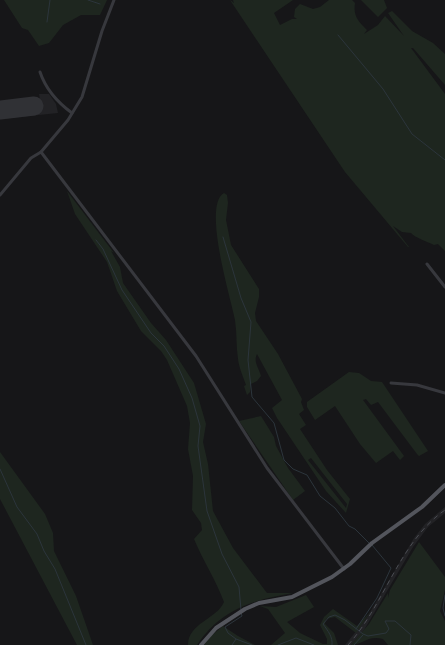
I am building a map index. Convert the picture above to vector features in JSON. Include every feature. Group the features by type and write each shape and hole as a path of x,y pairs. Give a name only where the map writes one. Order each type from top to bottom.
{"main road":[{"path":"201,645 216,628 245,609 259,603 292,597 324,582 344,569 372,542 422,507 445,485"}],"street":[{"path":"0,195 31,158 42,152 72,113 82,96 102,31 114,0"},
{"path":"40,72 48,90 72,113"},
{"path":"42,152 196,356 267,468 344,569"},
{"path":"427,264 445,287"},
{"path":"391,384 422,386 445,393"}],"shaded area":[{"path":"4,0 107,0 100,15 81,15 63,25 49,43 39,46 28,30 22,28"},
{"path":"230,0 234,3 233,0 293,0 274,13 280,25 292,19 297,19 294,17 295,9 300,4 313,9 320,7 329,0 352,0 355,3 357,18 367,30 364,34 378,25 385,16 404,36 388,13 392,11 412,31 433,43 445,54 445,85 413,48 411,48 445,94 445,251 438,244 434,245 411,233 402,232 393,226 408,247 345,172"},
{"path":"361,0 384,0 387,8 378,17"},
{"path":"39,94 49,94 56,104 58,113 0,119 0,104 40,100"},
{"path":"67,191 114,253 111,251 120,267 123,283 151,323 166,340 194,383 206,424 203,442 208,464 213,511 233,548 267,593 293,593 264,599 239,608 216,623 197,645 188,645 189,638 193,631 215,613 224,602 194,539 202,530 201,523 192,510 193,476 188,449 190,423 187,406 167,360 161,351 141,331 117,291 107,262 75,214"},
{"path":"224,193 227,195 228,203 226,220 231,245 259,289 259,297 255,313 256,321 278,354 302,399 301,402 304,410 299,414 306,425 300,429 327,470 350,499 346,513 326,491 277,418 272,408 282,400 257,354 256,362 261,376 257,381 251,384 250,392 247,395 244,386 246,385 240,369 235,320 224,274 217,233 216,215 218,201","holes":["311,458 347,504 346,508 308,460"]},
{"path":"349,372 359,373 371,381 382,382 428,451 419,456 378,402 371,405 366,399 363,400 404,456 400,460 393,451 376,463 360,444 335,406 315,420 307,407 307,402"},
{"path":"261,416 274,437 276,446 288,468 305,491 293,500 239,421"},
{"path":"0,452 45,514 53,533 54,551 76,596 93,645 77,645 0,499"},
{"path":"445,507 445,513 428,527 413,547 364,630 351,645 345,645 366,619 414,538 425,524"},
{"path":"419,542 445,577 445,590 440,611 445,621 445,645 388,645 383,639 373,638 359,644 351,645 369,624 388,593 388,598 390,590"},
{"path":"306,595 314,607 287,622 300,633 323,644 327,644 327,639 320,625 324,617 333,609 357,626 371,611 356,633 335,617 326,619 325,624 334,633 338,645 271,645 285,633 268,609 260,606 276,607"},
{"path":"223,626 255,645 204,645 211,636"}],"waterway":[{"path":"47,22 50,0"},
{"path":"88,0 100,4"},
{"path":"338,35 383,89 412,134 445,160"},
{"path":"223,237 241,298 251,322 248,360 252,397 274,423 284,460 293,469 307,475 320,496 335,508 349,526 355,529 369,543"},
{"path":"96,240 103,249 122,290 151,333 164,346 179,369 192,398 200,426 198,446 207,511 222,554 239,587 241,610"},
{"path":"0,469 17,507 37,534 44,551 55,569 86,645"},
{"path":"356,629 377,598 391,568 372,545"},
{"path":"445,595 443,608 445,616"},
{"path":"236,639 228,633 225,627 242,616 241,613"},
{"path":"332,645 331,637 323,624 329,617 335,615 368,636 386,633 389,629 385,621 395,621 411,635 410,645"},
{"path":"354,645 363,635"},
{"path":"278,645 296,638 314,645"},
{"path":"232,645 236,639 252,645"}],"runway":[{"path":"0,110 34,106"}],"railway":[{"path":"348,645 361,629 404,556 416,539 429,523 445,510"}]}
